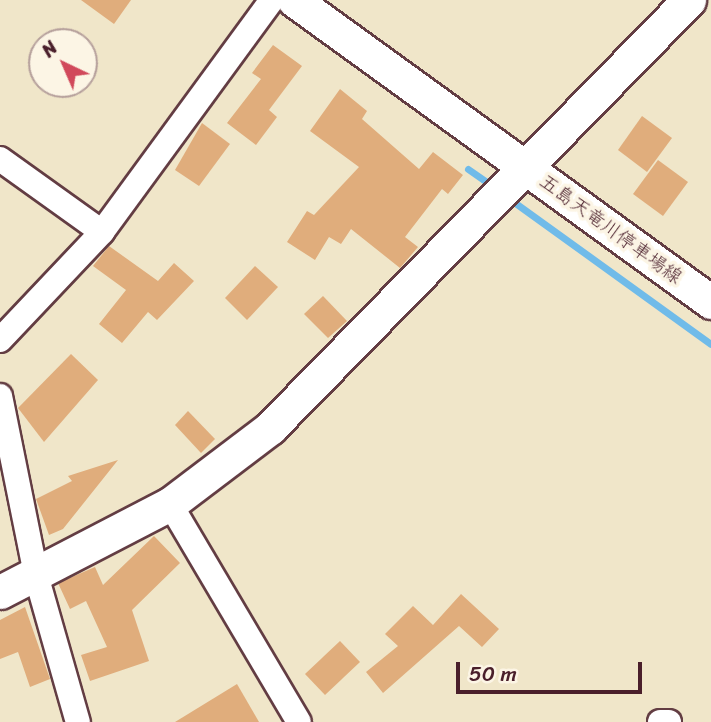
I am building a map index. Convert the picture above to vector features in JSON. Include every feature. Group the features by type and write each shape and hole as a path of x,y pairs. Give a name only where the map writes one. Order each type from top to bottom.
{"street":[{"path":"0,340 102,232 272,0"},
{"path":"0,592 170,505 270,428 529,169 294,0"},
{"name":"五島天竜川停車場線","path":"689,0 529,169 711,302"},
{"path":"0,159 102,232"},
{"path":"0,396 36,575 78,722"},
{"path":"170,505 299,722"},
{"path":"660,722 669,722"}],"building":[{"path":"81,0 131,0 114,24"},
{"path":"273,45 302,66 269,110 277,117 256,145 227,123 261,79 252,73"},
{"path":"340,89 367,111 362,119 419,169 433,152 463,175 448,194 442,189 405,237 418,247 400,268 351,229 341,244 329,237 315,260 287,242 307,211 314,215 359,167 310,131"},
{"path":"642,116 672,138 647,172 618,150"},
{"path":"202,123 230,144 199,186 175,170"},
{"path":"658,160 688,182 663,216 633,194"},
{"path":"109,246 158,281 174,263 194,281 157,320 148,312 122,343 99,324 126,290 93,266"},
{"path":"255,266 278,287 247,320 225,298"},
{"path":"323,296 347,321 328,338 304,314"},
{"path":"71,354 98,380 44,442 18,408"},
{"path":"188,411 215,439 201,453 175,425"},
{"path":"118,460 63,529 49,535 36,499 72,481 68,476"},
{"path":"154,536 180,563 132,610 149,661 90,681 81,655 107,647 86,601 70,609 58,583 95,567 103,585"},
{"path":"461,594 499,629 482,647 459,626 383,693 366,672 398,646 385,634 413,606 433,625"},
{"path":"25,607 50,679 30,687 18,652 0,659 0,620"},
{"path":"340,641 360,662 325,695 305,674"},
{"path":"237,684 259,722 175,722"}],"waterway":[{"path":"468,169 495,188"},
{"path":"507,197 711,344"}]}
